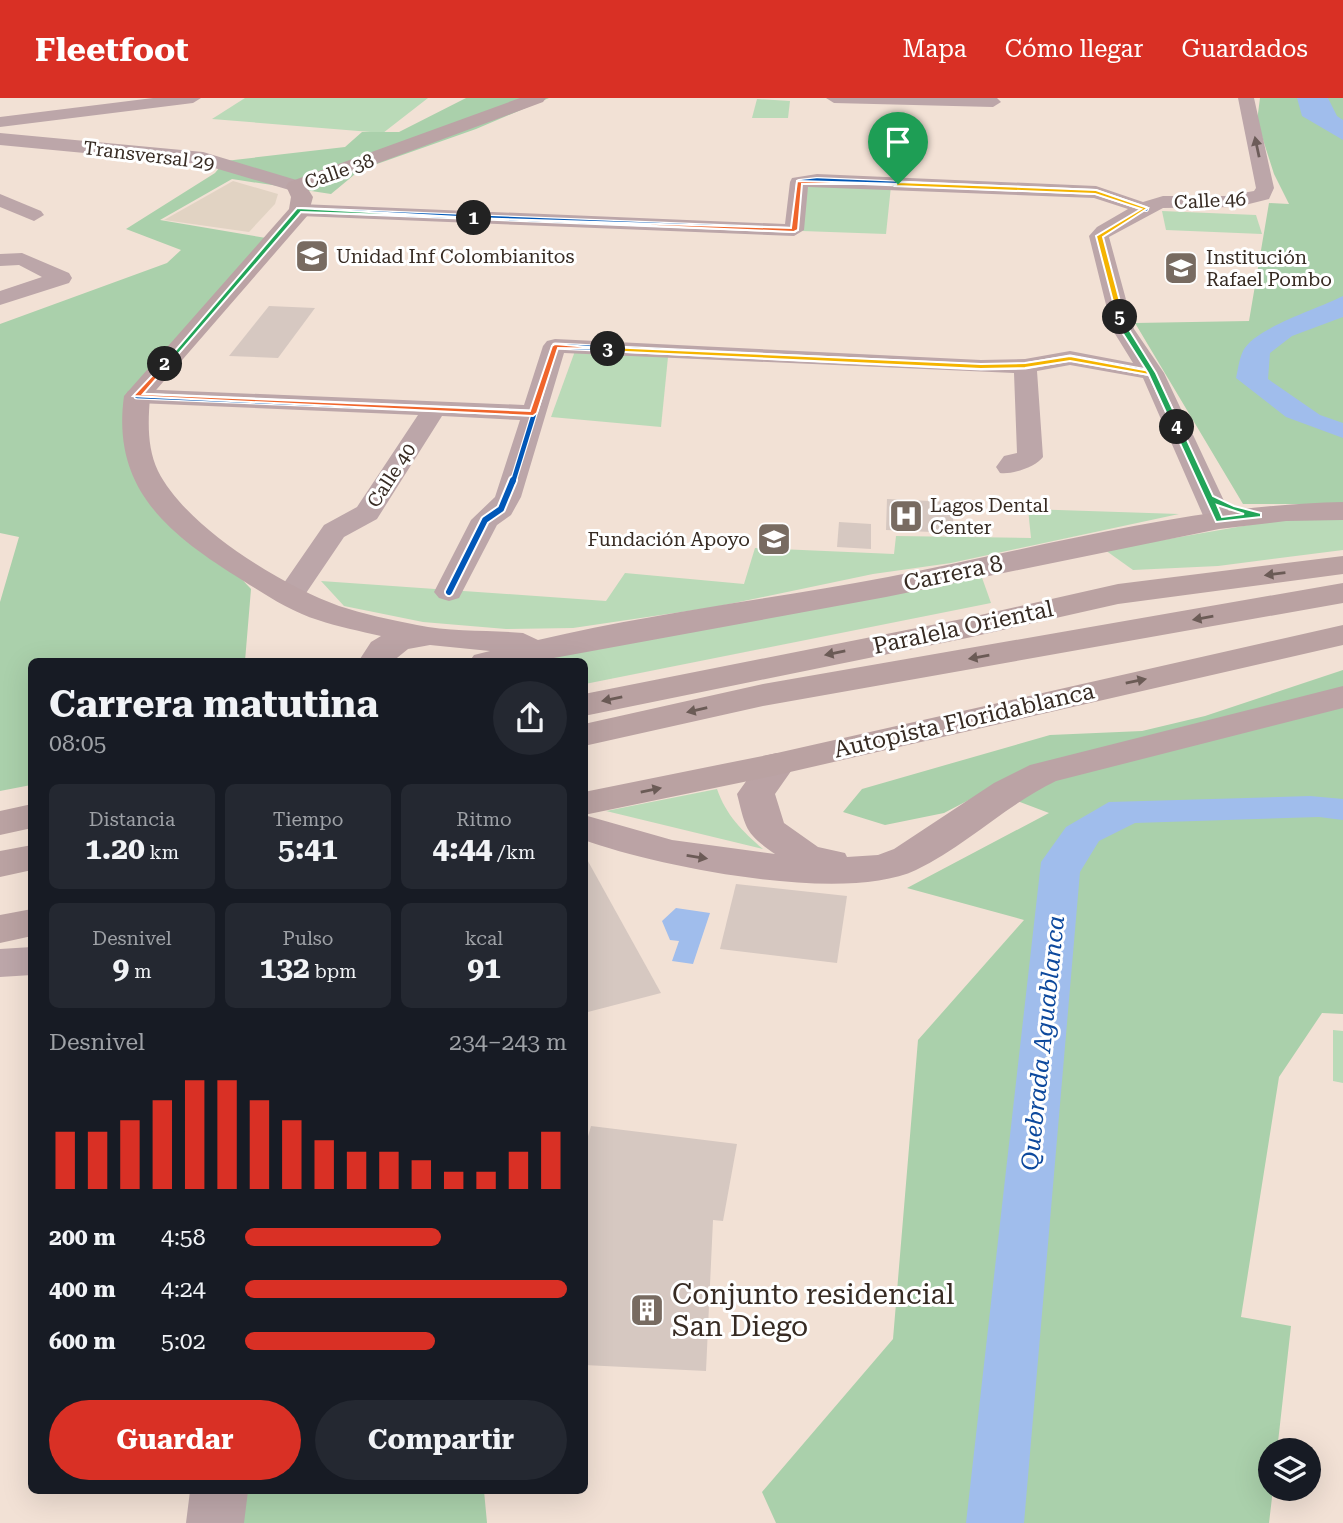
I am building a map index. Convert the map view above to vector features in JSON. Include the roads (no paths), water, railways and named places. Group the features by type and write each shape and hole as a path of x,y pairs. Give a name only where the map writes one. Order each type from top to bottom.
{"highway":[{"name":"Paralela Oriental","path":"588,704 967,628 1118,594 1343,565"},
{"path":"588,734 763,695 1343,593"},
{"name":"Autopista Floridablanca","path":"588,803 778,764 1343,635"},
{"path":"0,823 28,817"},
{"path":"0,864 28,858"},
{"path":"0,929 28,923"}],"main road":[{"name":"Calle 38","path":"137,396 300,210 302,197 296,186 537,98"},
{"path":"137,396 134,422 138,454 144,471 166,506 202,542 290,596 328,613 461,645 467,652 468,658"},
{"name":"Carrera 8","path":"503,658 563,644 873,589 1214,509 1258,515 1343,511"},
{"path":"328,613 361,637 372,658"},
{"path":"376,658 392,644 430,637"},
{"name":"Carrera 8","path":"430,637 563,644"},
{"path":"588,828 615,838 694,857 777,868 863,869 906,860 1013,785 1043,773 1235,722 1343,697"},
{"path":"778,764 756,794 766,829 806,857 863,869"}],"street":[{"path":"0,122 193,98"},
{"path":"834,98 993,103"},
{"name":"Calle 46","path":"1214,509 1152,373 1124,329 1099,236 1162,202 1241,202 1262,195 1265,188 1247,98"},
{"name":"Transversal 29","path":"0,139 203,158 296,186"},
{"path":"300,210 794,230 799,182 830,181 1096,192 1146,209"},
{"path":"0,200 34,215 0,225"},
{"path":"0,298 61,278 7,259"},
{"path":"449,592 485,520 500,509 508,497 555,346 911,365 1025,366 1070,358 1124,329"},
{"path":"1070,358 1152,373"},
{"path":"1009,467 1013,462 1030,457 1025,366"},
{"path":"137,396 533,413"},
{"name":"Calle 40","path":"290,596 334,531 367,513 433,410"},
{"path":"0,963 28,961"},
{"path":"215,1523 219,1494"}],"water":[{"path":"1297,98 1328,98 1337,116 1343,120 1343,140 1302,116"},
{"path":"1343,296 1343,317 1292,336 1270,353 1268,379 1320,415 1343,423 1343,438 1286,417 1236,378 1243,351 1249,343 1273,327"},
{"name":"Quebrada Aguablanca","path":"1310,796 1343,799 1343,820 1319,817 1135,823 1099,841 1080,872 1024,1523 966,1523 1041,862 1066,827 1109,802"},
{"path":"676,908 710,913 693,964 672,961 679,941 670,940 662,921"}],"place":[{"name":"Unidad Inf Colombianitos","path":"312,256"},
{"name":"Institución Rafael Pombo","path":"1181,268"},
{"name":"Lagos Dental Center","path":"906,516"},
{"name":"Fundación Apoyo","path":"774,539"},
{"name":"Conjunto residencial San Diego","path":"647,1310"}]}
